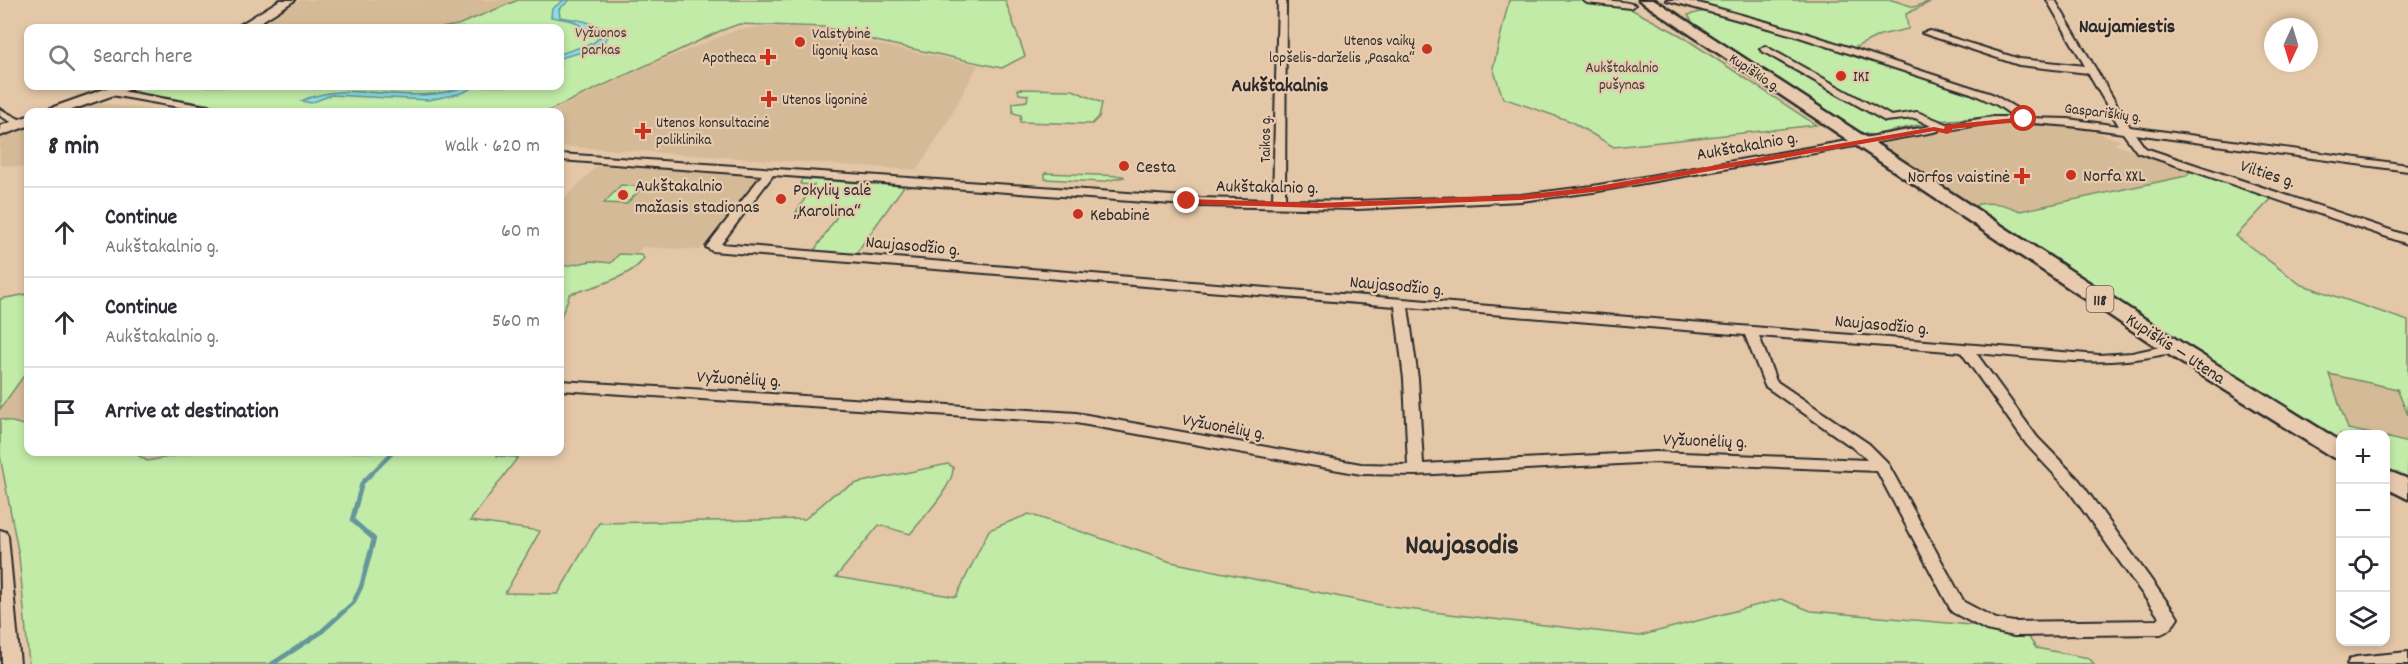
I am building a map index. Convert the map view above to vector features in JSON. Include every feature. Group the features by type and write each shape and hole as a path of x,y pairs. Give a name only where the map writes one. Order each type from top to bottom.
{"main road":[{"name":"Kupiškio g.","path":"1646,0 1670,8 1863,143"},
{"name":"Kupiškis — Utena","path":"1863,143 2174,348 2336,449"},
{"path":"2390,481 2408,490"}],"street":[{"path":"249,24 289,0"},
{"name":"Taikos g.","path":"1279,205 1282,0"},
{"path":"1587,0 1630,5"},
{"name":"Vilties g.","path":"2051,0 2136,146 2150,153 2408,240"},
{"path":"1670,8 1706,7"},
{"name":"Gaspariškių g.","path":"1670,8 1706,7 1769,24 2003,103 2024,119 2127,129 2408,168"},
{"path":"1928,33 2019,62 2092,70"},
{"path":"1766,49 1889,119 1917,115 1934,127"},
{"path":"64,108 115,90"},
{"path":"110,92 200,108"},
{"path":"0,111 24,122"},
{"name":"Aukštakalnio g.","path":"564,157 1141,198 1279,205 1438,203 1521,198 1593,189 1863,143 1934,127 1947,132 1949,130 1947,127 1993,120 2024,119"},
{"path":"0,131 24,122"},
{"name":"Naujasodžio g.","path":"771,172 712,247 2109,360 2174,348"},
{"path":"1401,303 1411,379 1416,470"},
{"path":"1750,331 1770,382 1864,448 1882,466 1958,607 1992,625 2014,628 2161,627 2169,618 2073,484 2032,441 1966,349"},
{"name":"Vyžuonėlių g.","path":"564,386 1076,418 1342,467 1416,470 1656,457 1882,466"},
{"path":"0,536 11,664"},
{"path":"2356,664 2408,659"}],"shaded area":[{"path":"301,0 518,0 460,24 262,24"},
{"name":"Utenos ligoninė","path":"786,26 827,30 846,38 978,65 948,121 917,170 564,146 564,108 560,108 651,65 739,29"},
{"path":"98,103 135,108 82,108"},
{"path":"2069,123 2122,141 2114,144 2191,170 2186,176 2020,211 2012,207 1974,209 1884,150 1881,144 1979,124"},
{"path":"24,128 24,168 0,165 0,136"},
{"path":"598,165 760,176 700,250 643,247 635,255 611,263 592,261 564,266 564,199"},
{"path":"2328,373 2397,389 2408,415 2408,443 2390,438 2390,430 2348,429"},
{"path":"24,376 24,425 0,419 0,409"}],"green space":[{"name":"Vyžuonos parkas","path":"518,0 1005,0 1025,56 1002,68 876,41 824,27 739,24 555,108 230,108 134,92 136,90 564,90 564,24 460,24"},
{"name":"Aukštakalnio pušynas","path":"1509,0 1580,0 1627,7 1680,35 1816,125 1614,147 1570,121 1503,98 1493,68"},
{"path":"1679,0 1892,0 1914,7 1934,0 1906,14 1908,29 1880,35 1852,49 1765,20"},
{"path":"1716,11 1843,50 2004,106 2013,115 1937,121 1873,135 1859,133 1694,25 1688,15"},
{"path":"1018,89 1073,90 1102,103 1099,117 1092,124 1020,122 1021,115 1013,113 1013,103 1027,101 1028,95 1019,94"},
{"path":"2191,170 2273,197 2236,236 2300,284 2408,321 2408,415 2397,389 2329,374 2348,429 2353,430 2336,430 2336,442 1974,209 1978,204 1989,203 2004,205 2020,211 2186,176"},
{"path":"1045,173 1124,177 1101,182 1045,179"},
{"path":"802,179 904,186 855,255 814,251 838,215 796,212 814,185 800,184"},
{"name":"Aukštakalnio mažasis stadionas","path":"621,185 643,187 626,204 604,203"},
{"path":"619,254 641,255 644,258 631,271 621,276 570,294 564,309 564,266 592,261 611,263"},
{"path":"24,295 24,376 0,409 0,299"},
{"path":"0,419 24,425 24,456 139,456 147,461 174,456 518,457 470,521 540,531 505,593 558,594 599,523 805,519 834,494 857,483 948,464 953,467 949,483 937,502 910,534 879,525 836,577 956,597 989,530 1029,514 1171,562 1390,607 1639,636 1781,599 1811,611 1982,626 2028,636 2036,648 2089,658 2094,664 29,664 19,556 0,456"},
{"path":"2390,438 2408,443 2408,485 2390,474"}],"water":[{"path":"564,0 570,0 559,9 560,17 593,24 609,35 606,40 594,48 564,57 564,53 593,43 600,37 573,21 551,17 552,9"},
{"path":"468,90 429,100 331,95 311,103 301,101 321,94 342,92 424,95"}],"waterway":[{"path":"272,664 320,633 353,603 361,587 374,539 352,520 362,483 389,456"}],"place":[{"name":"Valstybinė ligonių kasa","path":"800,42"},
{"name":"Utenos vaikų lopšelis-darželis „Pasaka“","path":"1427,49"},
{"name":"Apotheca","path":"768,57"},
{"name":"IKI","path":"1841,76"},
{"name":"Utenos ligoninė","path":"769,99"},
{"name":"Utenos konsultacinė poliklinika","path":"643,131"},
{"name":"Cesta","path":"1124,166"},
{"name":"Norfa XXL","path":"2071,175"},
{"name":"Norfos vaistinė","path":"2022,176"},
{"name":"Aukštakalnio mažasis stadionas","path":"623,195"},
{"name":"Pokylių salė „Karolina“","path":"781,199"},
{"name":"Kebabinė","path":"1078,214"}],"district":[{"name":"Naujamiestis","path":"2127,25"},
{"name":"Aukštakalnis","path":"1280,84"},
{"name":"Naujasodis","path":"1462,543"}],"route":[{"path":"1187,201 1318,206 1521,198 1593,189 1934,129 1947,132 1949,129 1947,127 1967,123 2024,119"}]}
